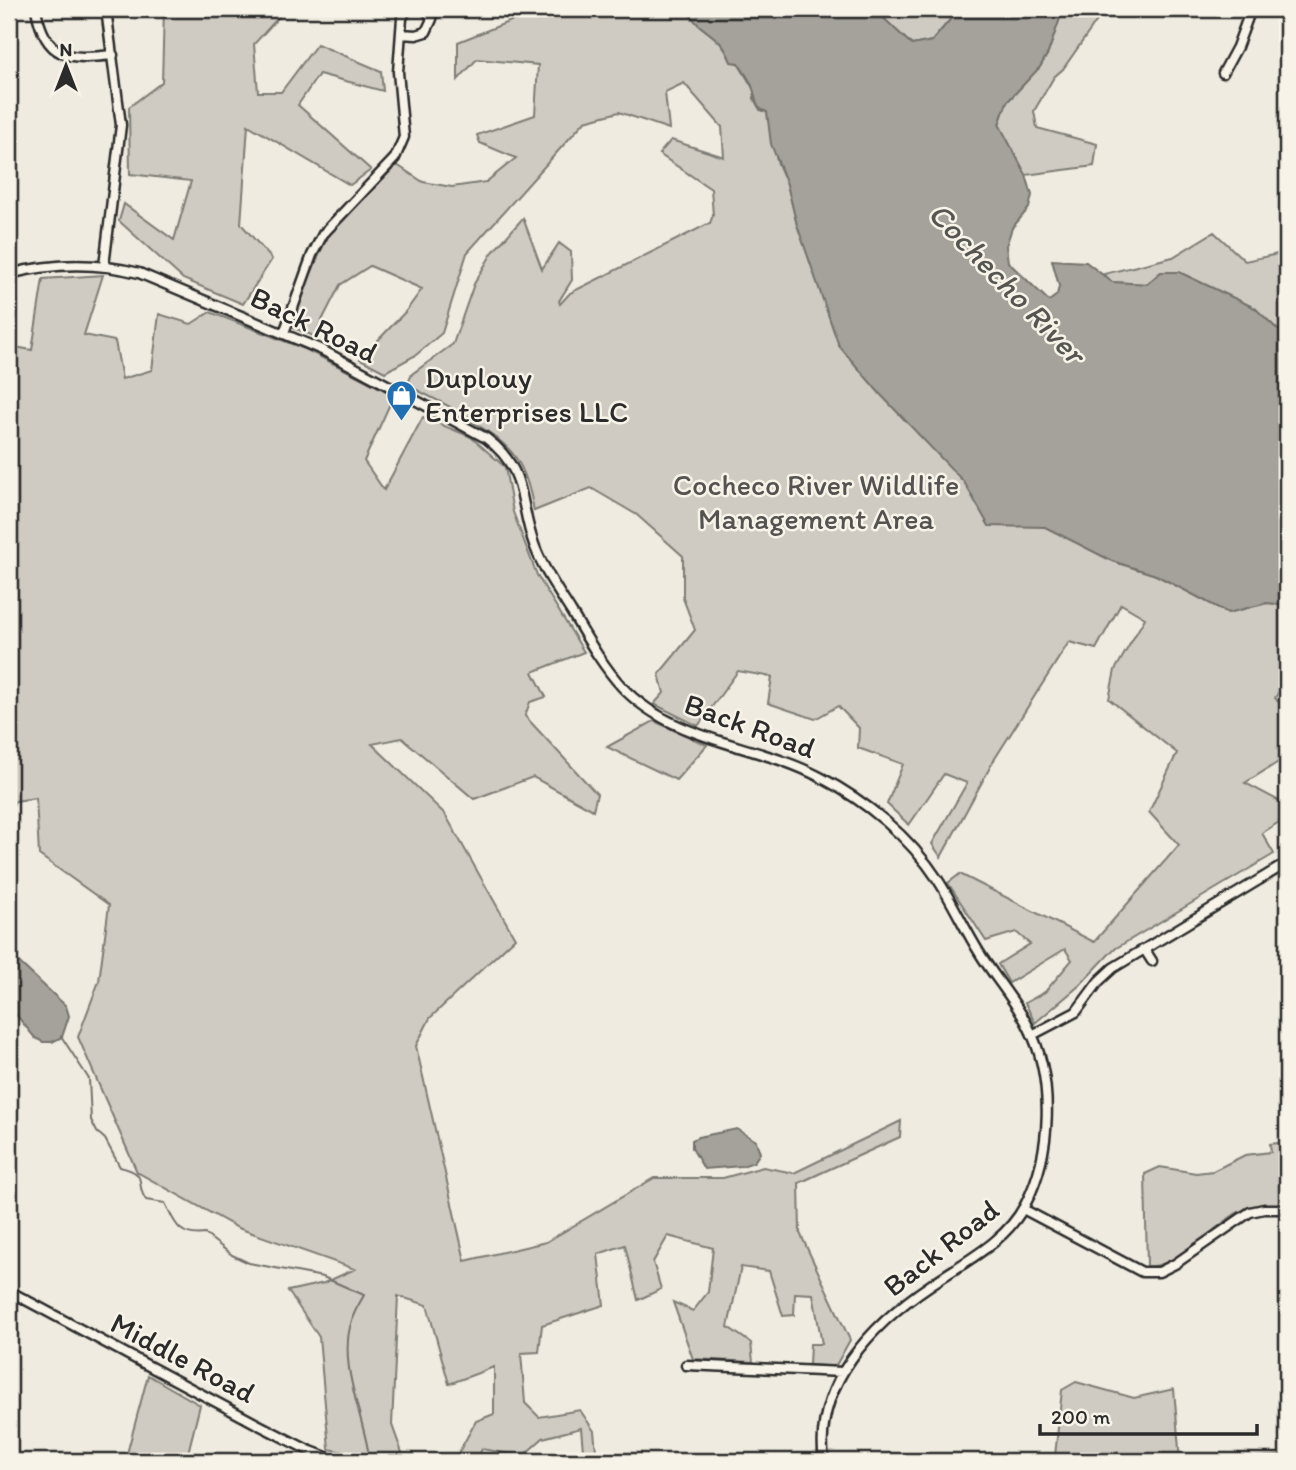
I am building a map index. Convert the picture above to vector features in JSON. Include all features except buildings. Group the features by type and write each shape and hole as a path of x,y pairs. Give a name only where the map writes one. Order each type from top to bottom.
{"street":[{"path":"36,9 43,34 62,55 82,58 113,55"},
{"path":"104,266 121,125 106,9"},
{"path":"284,333 312,255 323,234 395,158 403,144 405,129 398,81 402,18 407,9"},
{"path":"401,34 416,35 426,32 432,19 426,9"},
{"path":"1223,73 1237,47 1251,9"},
{"name":"Back Road","path":"9,274 58,265 104,266 139,272 284,333 472,430 499,448 514,468 526,521 545,569 590,643 625,690 655,713 693,733 790,764 821,777 895,829 937,878 981,957 1020,1012 1032,1035 1042,1068 1046,1101 1041,1169 1016,1221 989,1246 920,1292 887,1320 842,1371 827,1404 822,1429 824,1461"},
{"path":"1032,1035 1076,1012 1105,974 1287,863"},
{"path":"1145,950 1152,961"},
{"path":"1023,1209 1142,1272 1159,1272 1175,1264 1250,1212 1287,1209"},
{"name":"Middle Road","path":"9,1291 257,1424 308,1450 337,1461"},
{"path":"686,1365 842,1371"}],"green space":[{"path":"164,9 286,9 254,44 258,92 281,92 317,44 381,71 383,91 319,74 298,105 371,170 350,185 248,125 241,224 272,259 243,304 183,279 119,221 124,204 174,240 191,181 130,174 129,107 162,82"},
{"name":"Cocheco River Wildlife Management Area","path":"575,9 684,9 718,41 731,61 738,63 754,90 754,99 760,110 767,112 778,164 787,184 797,225 934,450 965,482 1112,561 1156,575 1228,613 1267,603 1287,605 1287,678 1275,698 1287,709 1287,763 1280,761 1245,783 1287,805 1287,817 1262,833 1274,854 1113,950 1080,985 1035,1023 1025,1003 1045,992 1072,960 1065,949 1009,983 998,964 1030,944 1016,932 986,941 948,883 960,874 1094,942 1179,845 1149,812 1177,753 1109,699 1115,670 1145,618 1121,604 1096,649 1069,642 994,760 941,857 932,844 967,783 944,774 909,825 887,804 903,764 858,748 859,728 838,706 815,719 768,703 772,677 738,671 698,726 654,704 664,693 659,674 695,630 683,598 683,556 637,515 591,488 534,511 522,468 507,447 471,421 472,418 407,385 412,374 453,344 474,284 492,253 523,218 542,269 559,243 571,252 572,280 559,301 560,304 570,293 710,223 713,215 711,189 659,154 671,140 724,157 722,127 684,83 665,92 669,129 619,112 585,121 467,253 442,333 416,355 385,372 360,359 406,311 422,289 370,266 340,285 314,336 288,326 335,225 397,165 423,182 452,187 486,182 516,158 480,143 477,135 535,115 538,65 477,59 458,80 458,42 521,17 571,14"},
{"path":"874,9 959,9 932,41 912,45"},
{"path":"1072,9 1105,9 1063,69 1054,77 1034,111 1037,128 1097,144 1094,166 1026,175 999,125 1007,102 1040,67 1048,53 1060,18"},
{"path":"1214,232 1245,261 1287,252 1287,335 1255,308 1179,272 1161,272 1147,284 1112,282 1104,274 1173,257"},
{"path":"103,275 84,335 115,341 122,379 152,370 159,314 191,324 210,312 307,350 394,395 364,461 384,490 423,417 471,437 505,467 513,512 537,575 584,652 533,672 546,697 530,702 525,716 597,794 593,810 533,777 474,799 402,738 372,744 445,814 515,938 430,1018 416,1046 465,1261 546,1242 654,1178 723,1178 763,1167 794,1173 901,1121 900,1137 799,1183 800,1233 850,1340 835,1367 809,1365 810,1344 822,1344 813,1294 795,1293 794,1315 783,1316 769,1271 741,1267 728,1327 751,1343 753,1362 693,1359 673,1302 693,1311 708,1292 713,1248 668,1236 653,1262 661,1289 638,1300 625,1245 598,1254 604,1305 542,1325 539,1352 521,1353 525,1403 539,1417 580,1410 594,1431 597,1461 584,1461 581,1428 543,1438 523,1456 482,1449 476,1461 454,1461 476,1421 494,1414 494,1367 449,1384 427,1305 398,1296 392,1425 405,1461 387,1461 329,1449 319,1337 288,1291 324,1283 355,1269 238,1228 137,1172 78,1037 99,981 109,905 39,855 36,798 15,801 9,812 9,346 32,350 43,279"},
{"path":"654,721 707,745 676,780 607,747"},
{"path":"1287,1142 1287,1206 1257,1207 1239,1212 1182,1254 1170,1261 1147,1266 1145,1174 1160,1167 1196,1173 1213,1171 1245,1155 1271,1152 1270,1144"},
{"path":"148,1375 200,1405 186,1461 125,1461"},
{"path":"1076,1382 1134,1398 1174,1389 1180,1461 1048,1461 1055,1456 1062,1390"},
{"path":"1287,1455 1287,1461 1180,1461"}],"water":[{"name":"Cochecho River","path":"684,9 874,9 912,45 932,41 959,9 1072,9 1060,18 1048,53 1040,67 1007,102 999,124 1026,175 1032,195 1029,208 1012,228 1006,246 1008,262 1049,301 1057,295 1059,286 1052,260 1086,262 1112,282 1147,284 1161,272 1179,272 1255,308 1287,336 1287,605 1267,603 1228,613 1156,575 1112,561 1045,527 989,526 964,482 881,395 839,346 797,225 787,184 771,144 767,112 758,106 751,82 738,63 731,62 722,45"},
{"path":"9,953 66,1006 69,1016 62,1037 52,1042 35,1038 9,1006"},
{"path":"737,1129 756,1141 760,1153 754,1162 742,1166 704,1169 692,1148 692,1140"}],"waterway":[{"path":"61,1036 89,1079 91,1120 97,1132 105,1139 120,1167 138,1176 146,1200 165,1203 183,1231 205,1234 232,1255 249,1263 323,1277 364,1295 353,1317 348,1336 348,1352 352,1385 368,1450"}],"place":[{"name":"Duplouy Enterprises LLC","path":"402,422"}]}
